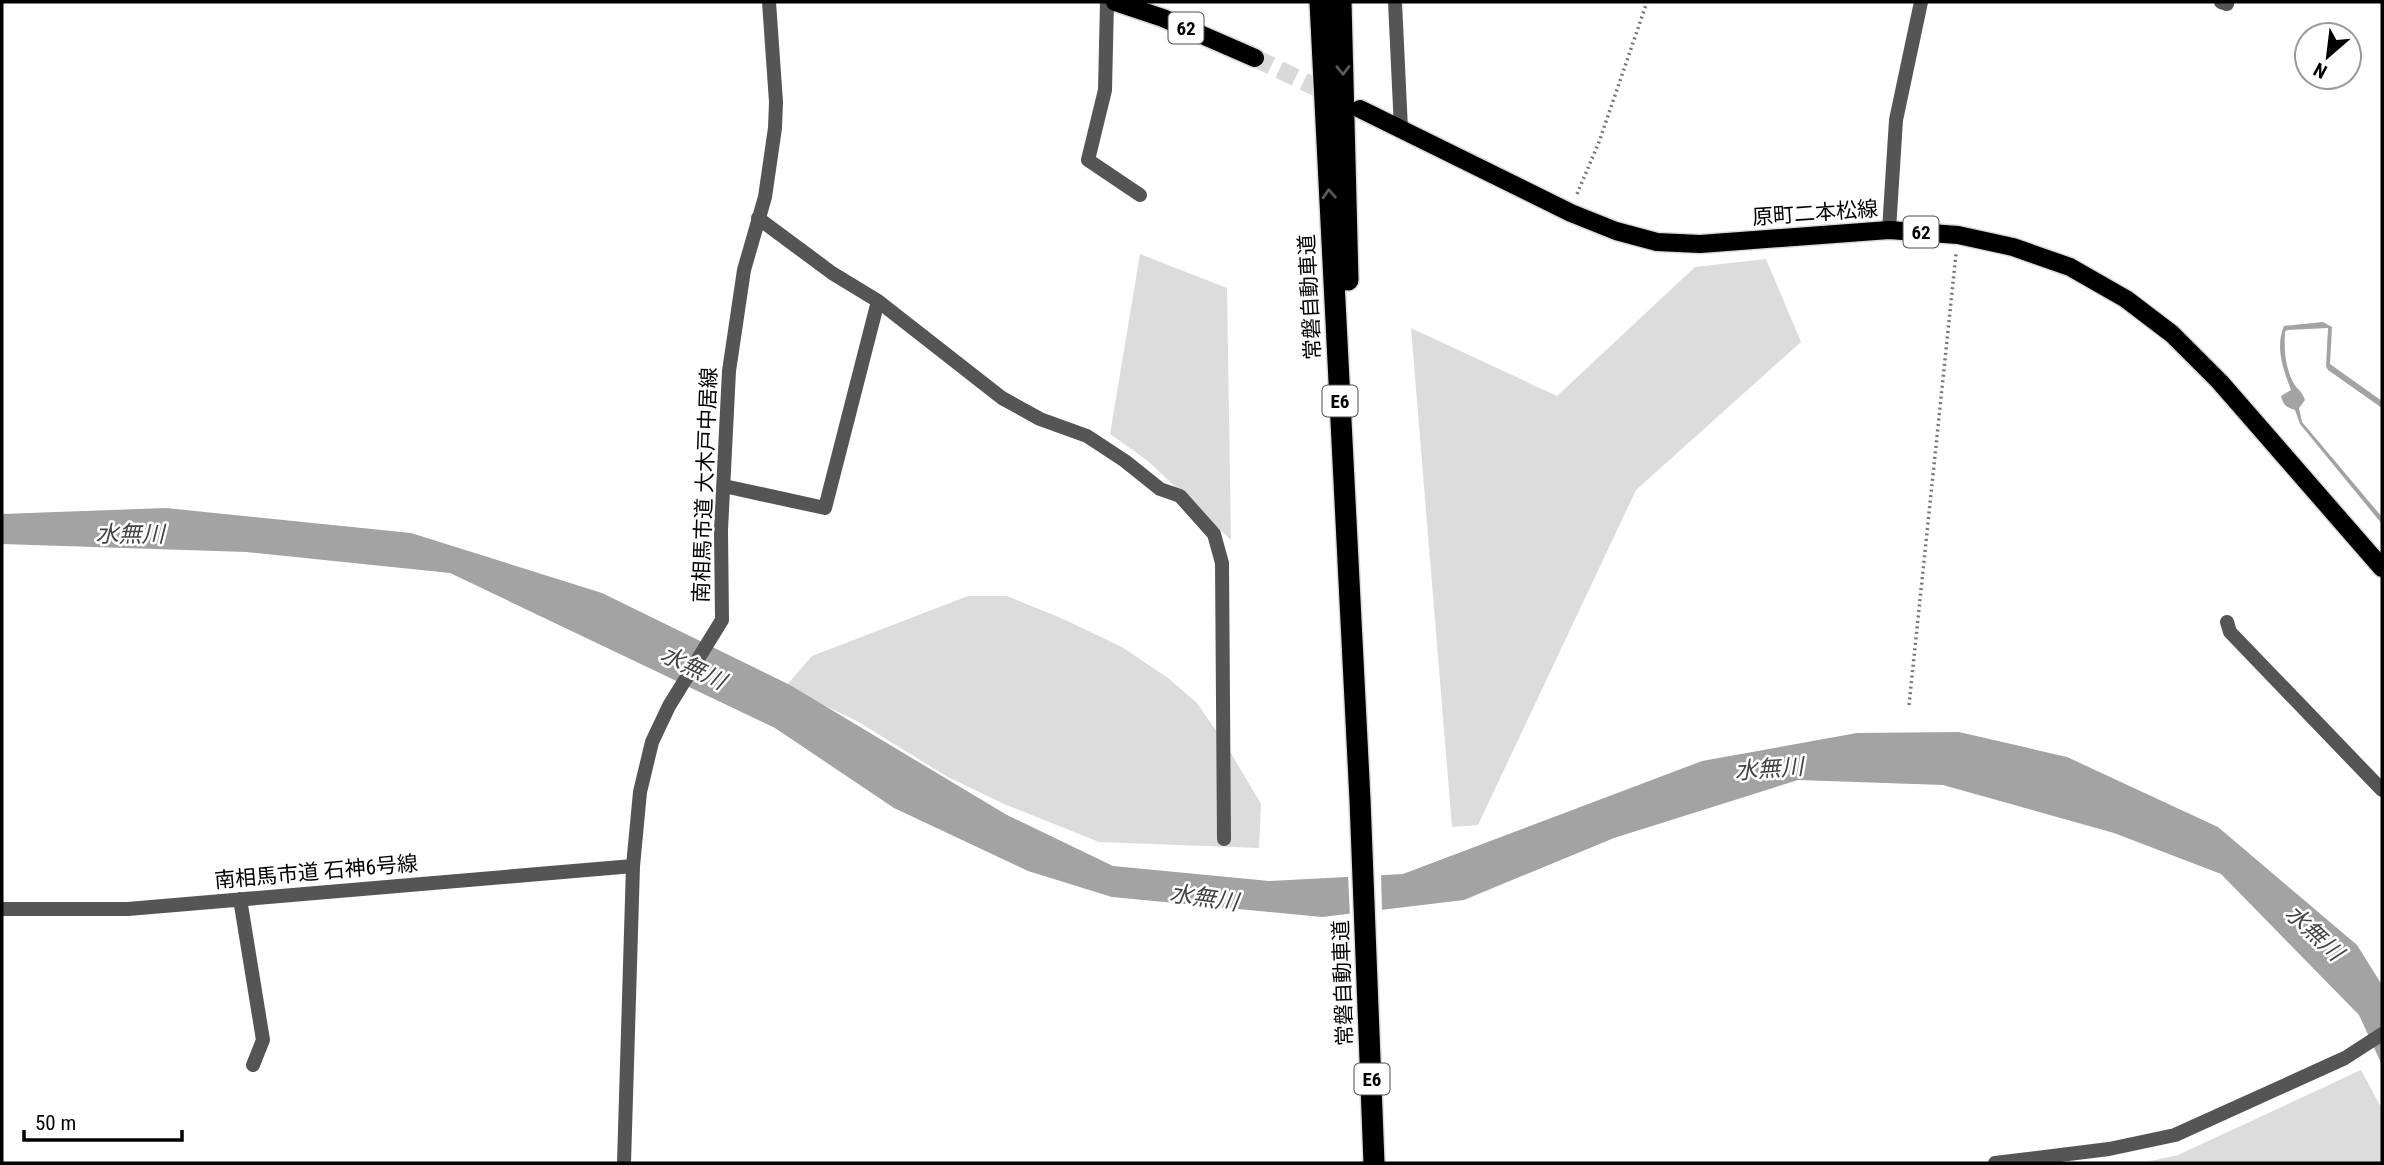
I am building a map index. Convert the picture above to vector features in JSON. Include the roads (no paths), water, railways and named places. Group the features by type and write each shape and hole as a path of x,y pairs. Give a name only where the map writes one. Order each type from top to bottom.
{"highway":[{"name":"常磐自動車道","path":"1320,2 1360,800 1374,1163"},
{"name":"常磐自動車道","path":"1341,2 1360,800"}],"main road":[{"name":"62","path":"1117,2 1163,18 1255,58"},
{"name":"原町二本松線","path":"1360,109 1571,213 1616,231 1657,242 1700,244 1889,230 1958,235 2013,247 2070,267 2126,299 2163,327 2220,382 2382,568"}],"street":[{"name":"南相馬市道 大木戸中居線","path":"624,1163 633,866 640,792 652,742 669,706 722,620 721,530 729,371 744,270 765,197 775,128 776,102 769,2"},
{"path":"1117,2 1105,90 1088,160 1140,195"},
{"path":"1395,2 1401,129"},
{"path":"1889,230 1896,120 1921,2"},
{"path":"758,218 832,273 878,302 1002,398 1040,419 1087,436 1160,489 1180,496 1214,534 1222,563 1224,839"},
{"path":"724,486 825,508 878,302"},
{"path":"2227,622 2230,632 2382,790"},
{"name":"南相馬市道 石神6号線","path":"2,909 128,909 633,866"},
{"path":"240,899 263,1040 253,1065"},
{"path":"1995,1163 2109,1149 2175,1135 2344,1058 2382,1034"}],"water":[{"path":"2323,322 2332,327 2330,364 2382,401 2382,408 2328,370 2328,328 2287,330 2285,345 2288,370 2305,400 2299,408 2302,422 2382,517 2382,524 2300,424 2295,410 2286,406 2281,396 2291,390 2280,350 2284,326"},
{"name":"水無川","path":"166,508 411,533 602,593 790,685 1007,815 1113,866 1269,881 1403,874 1702,761 1857,733 1959,732 2067,757 2218,827 2357,945 2382,985 2382,1065 2359,1015 2221,874 2114,833 1943,785 1798,780 1614,838 1464,900 1322,917 1112,897 1028,871 894,808 775,728 450,573 246,552 2,544 2,514"}],"tunnel":[{"path":"1255,58 1334,96"}]}
